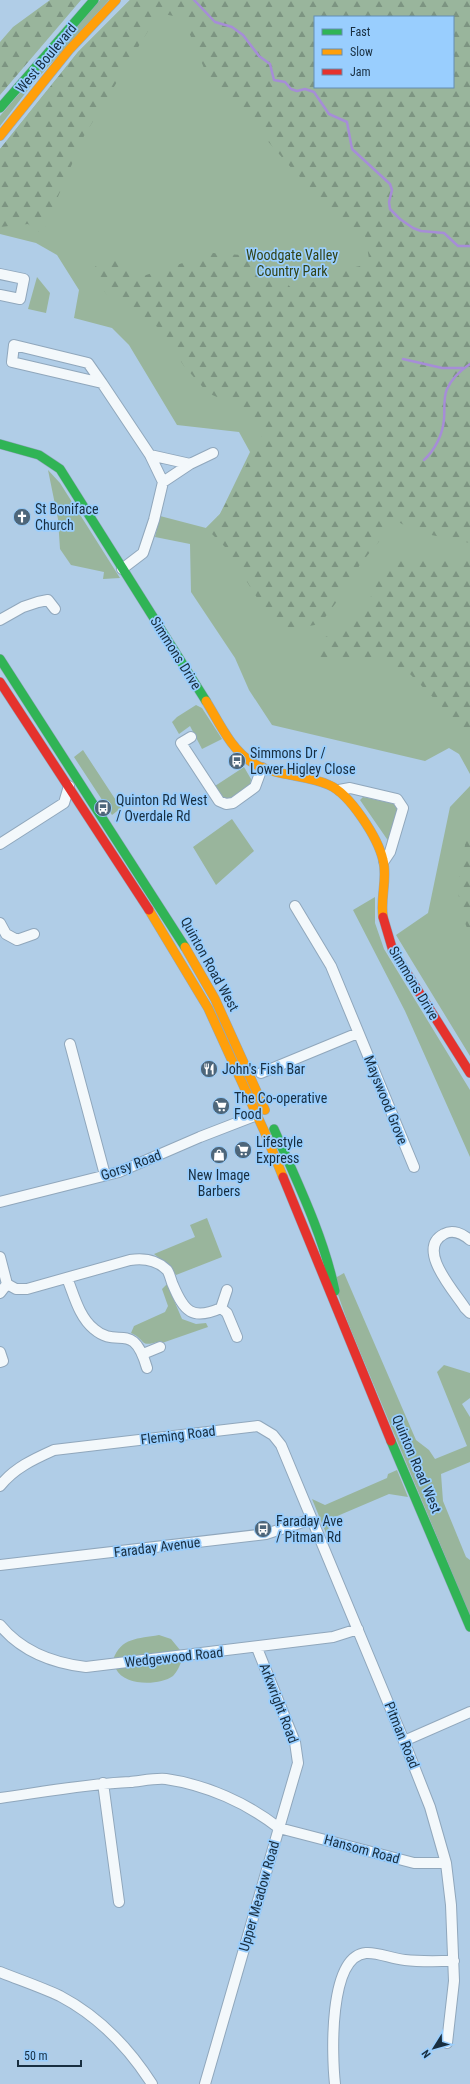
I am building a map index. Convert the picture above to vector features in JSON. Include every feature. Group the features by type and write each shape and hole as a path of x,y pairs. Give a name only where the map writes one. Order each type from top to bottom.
{"street":[{"name":"West Boulevard","path":"0,108 94,0"},
{"name":"West Boulevard","path":"0,136 69,50 116,0"},
{"path":"0,274 24,279 20,299 0,295"},
{"path":"102,383 12,362 14,345 88,363 102,383 150,455 163,482 154,520 143,553 122,568"},
{"name":"Simmons Drive","path":"0,444 38,455 60,469 236,749 246,760 262,768 321,782 339,790 353,805 377,844 384,861 385,876 381,910 386,932 393,952 470,1073"},
{"path":"163,482 190,464 213,453"},
{"path":"150,455 190,464"},
{"path":"0,620 38,602 48,600 55,609"},
{"name":"Quinton Road West","path":"0,659 92,799 179,937 215,999 257,1089 322,1242 332,1272 338,1311"},
{"name":"Quinton Road West","path":"0,682 163,932 208,1008 257,1115 470,1627"},
{"path":"191,737 181,743 219,800 226,804 233,803 255,787 262,768"},
{"path":"0,844 64,803 69,786 79,780"},
{"name":"Simmons Drive","path":"339,790 350,788 396,799 403,808 390,852 384,861"},
{"path":"64,803 82,806 92,799"},
{"name":"Mayswood Grove","path":"295,906 330,966 414,1167"},
{"path":"0,924 6,934 17,940 34,934"},
{"path":"261,1073 358,1033"},
{"path":"70,1044 105,1175"},
{"path":"243,1082 244,1077 239,1065 245,1063 261,1073"},
{"path":"257,1089 261,1073"},
{"path":"257,1115 262,1114 259,1105 261,1101"},
{"name":"Gorsy Road","path":"0,1202 119,1172 200,1137 257,1115"},
{"path":"470,1240 457,1232 445,1234 436,1242 433,1253 436,1264 465,1308 470,1312"},
{"path":"0,1257 7,1284 16,1289 27,1289 130,1260 144,1258 167,1271 181,1303 193,1312 206,1314 221,1308 227,1290"},
{"path":"67,1278 85,1321 95,1330 106,1336 125,1337 135,1341 143,1354 147,1368"},
{"path":"0,1293 7,1284"},
{"path":"221,1308 227,1313 237,1337"},
{"path":"143,1354 160,1347"},
{"path":"0,1352 3,1361 0,1362"},
{"name":"Fleming Road","path":"0,1486 14,1472 30,1461 54,1450 258,1426 273,1434 281,1445 312,1519"},
{"name":"Faraday Avenue","path":"0,1565 266,1534 312,1519"},
{"name":"Pitman Road","path":"312,1519 430,1807 446,1863 451,1905 454,1961 454,1981 446,2043"},
{"name":"Wedgewood Road","path":"0,1625 9,1636 28,1650 66,1664 86,1667 258,1648 333,1637 358,1629"},
{"name":"Arkwright Road","path":"258,1648 295,1742 298,1763 279,1828"},
{"path":"404,1741 470,1712"},
{"name":"Upper Meadow Road","path":"0,1798 103,1783 165,1779 197,1786 230,1797 264,1816 279,1828 205,2084"},
{"path":"103,1783 119,1902"},
{"name":"Hansom Road","path":"279,1828 414,1863 446,1863"},
{"path":"335,2084 332,2053 334,2013 341,1982 348,1965 355,1956 366,1952 404,1960 454,1961"},
{"path":"0,1972 59,1996 94,2018 122,2044 139,2063 152,2084"}],"green space":[{"path":"50,0 81,0 0,95 0,42 13,27"},
{"path":"100,0 109,0 34,82 0,126 0,116"},
{"name":"Woodgate Valley Country Park","path":"130,0 470,0 470,774 459,754 449,748 425,761 272,725 249,690 235,658 191,592 190,544 155,537 160,516 206,528 220,514 250,452 239,432 177,425 129,345 112,328 74,318 79,290 57,255 36,243 0,234 0,149 78,52"},
{"path":"130,0 470,0 470,543 417,532 391,518 382,538 361,563 341,596 320,624 287,630 264,609 226,548 206,528 220,514 265,430 248,411 208,393 184,366 159,328 107,295 91,271 99,263 119,257 140,277 213,253 256,256 297,293 326,273 370,264 365,236 343,220 294,171 251,122 212,87 183,18 159,13 84,136 42,234 28,224 0,227 0,149 78,52"},
{"path":"37,277 50,293 46,313 28,309"},
{"path":"48,470 60,483 120,578 103,579 104,572 71,565 60,549 58,519"},
{"path":"398,558 470,561 470,735 409,673 381,659 315,658 318,640 350,627 366,608 378,580"},
{"path":"196,705 202,708 222,739 202,749 190,726 179,734 172,722"},
{"path":"83,750 121,808 112,815 74,757"},
{"path":"244,767 251,779 250,786 230,798 224,798 215,786"},
{"path":"470,786 470,1056 396,935 428,913 450,807"},
{"path":"363,797 395,804 398,809 389,842 360,800"},
{"path":"232,819 254,851 216,885 193,847"},
{"path":"470,832 470,936 464,920 457,888 467,834"},
{"path":"375,897 375,923 384,949 470,1090 470,1157 405,1011 353,910"},
{"path":"207,1218 222,1257 176,1275 168,1265 154,1254 195,1237 190,1225"},
{"path":"344,1273 416,1440 429,1450 435,1459 467,1446 437,1372 444,1365 470,1373 470,1398 462,1404 470,1417 470,1462 441,1474 443,1501 466,1557 470,1560 470,1616 348,1323 337,1292 337,1277"},
{"path":"167,1284 182,1319 196,1324 206,1323 208,1327 162,1343 161,1341 146,1344 131,1333 134,1326 165,1312 168,1306 162,1289"},
{"path":"397,1470 408,1497 389,1494 335,1517 326,1533 312,1499 325,1505 387,1478 388,1474"},
{"path":"159,1635 171,1639 180,1650 113,1660 116,1652 131,1640"},
{"path":"182,1660 173,1676 159,1682 142,1683 126,1679 120,1675 116,1669 119,1666"}],"waterway":[{"path":"194,0 215,22 232,27 243,35 259,56 270,64 274,80 285,82 291,89 297,91 305,89 314,92 329,114 347,122 352,149 390,184 392,190 389,202 390,209 400,219 413,228 421,231 444,233 458,246 470,246"},
{"path":"403,359 442,368 463,368"},
{"path":"424,460 435,447 442,430 447,389 451,381 470,364"}],"traffic: fast":[{"path":"0,108 94,0"},
{"path":"0,444 39,455 60,469 206,701"},
{"path":"0,659 185,947"},
{"path":"274,1129 324,1249 335,1291"},
{"path":"391,1441 470,1627"}],"traffic: slow":[{"path":"0,136 69,50 116,0"},
{"path":"206,701 226,735 238,751 253,763 272,771 320,781 329,785 346,797 369,829 383,860 385,874 382,902 383,917"},
{"path":"149,910 208,1008 266,1135 283,1177"},
{"path":"185,947 215,999 265,1110"}],"traffic: jam":[{"path":"0,682 149,910"},
{"path":"383,917 393,951 470,1073"},
{"path":"283,1177 391,1441"}],"place":[{"name":"St Boniface Church","path":"22,517"},
{"name":"Simmons Dr / Lower Higley Close","path":"237,761"},
{"name":"Quinton Rd West / Overdale Rd","path":"103,808"},
{"name":"John's Fish Bar","path":"209,1069"},
{"name":"The Co-operative Food","path":"221,1106"},
{"name":"Lifestyle Express","path":"243,1150"},
{"name":"New Image Barbers","path":"219,1155"},
{"name":"Faraday Ave / Pitman Rd","path":"263,1529"}]}
